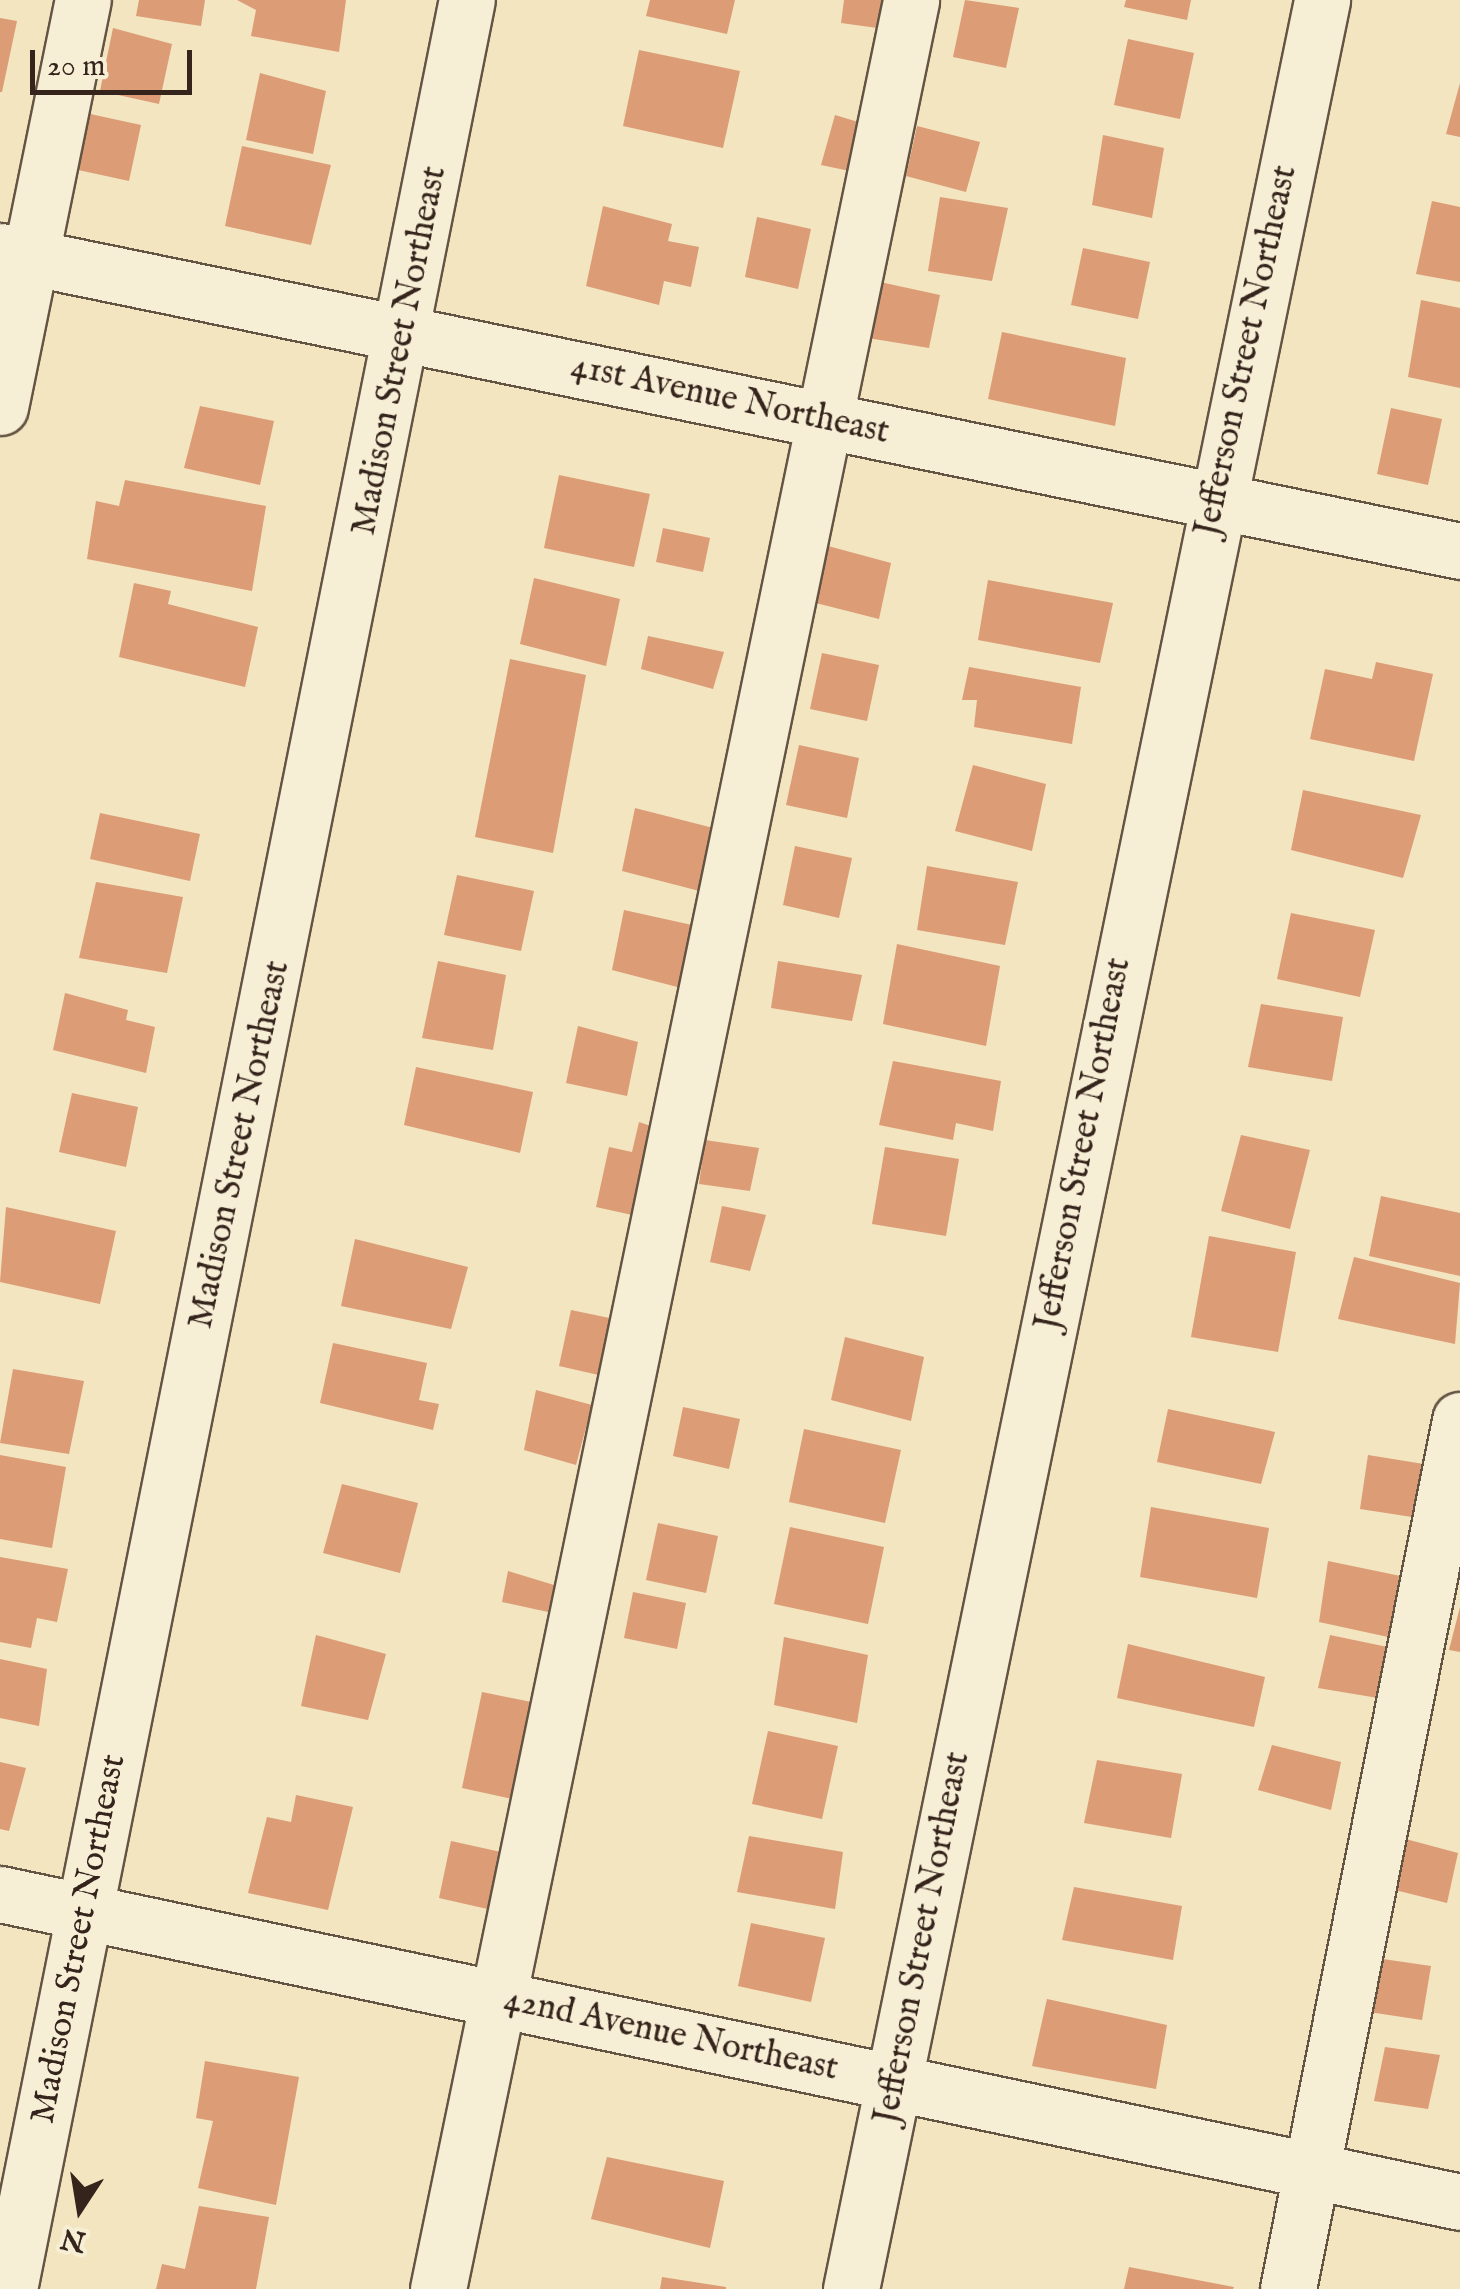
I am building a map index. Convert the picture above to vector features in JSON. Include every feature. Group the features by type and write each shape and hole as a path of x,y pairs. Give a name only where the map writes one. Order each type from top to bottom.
{"street":[{"path":"0,407 16,254 82,0"},
{"name":"Madison Street Northeast","path":"9,2289 406,334 467,0"},
{"path":"438,2289 911,0"},
{"name":"Jefferson Street Northeast","path":"851,2289 1215,498 1322,0"},
{"name":"41st Avenue Northeast","path":"16,254 1460,550"},
{"path":"1288,2289 1460,1420"},
{"name":"42nd Avenue Northeast","path":"0,1894 1460,2202"}],"building":[{"path":"139,0 205,0 201,26 136,16"},
{"path":"237,0 346,0 339,52 251,36 256,10"},
{"path":"650,0 735,0 727,34 646,16"},
{"path":"844,0 898,0 892,30 841,23"},
{"path":"965,0 1019,8 1006,68 953,57"},
{"path":"1126,0 1191,0 1187,20 1124,7"},
{"path":"0,18 17,21 2,92 0,92"},
{"path":"113,28 172,44 159,104 100,91"},
{"path":"1128,39 1194,53 1180,119 1114,105"},
{"path":"639,50 740,71 723,148 623,126"},
{"path":"260,73 326,91 313,154 246,140"},
{"path":"1460,83 1460,137 1446,134"},
{"path":"81,112 141,125 129,181 69,168"},
{"path":"835,115 878,128 864,174 821,165"},
{"path":"917,126 980,142 966,192 906,176"},
{"path":"1103,135 1164,148 1152,218 1092,205"},
{"path":"242,146 331,165 311,245 225,226"},
{"path":"940,197 1008,208 992,281 928,271"},
{"path":"1432,201 1460,207 1460,282 1416,274"},
{"path":"603,206 672,224 668,241 699,247 691,287 664,281 659,305 586,286"},
{"path":"757,217 811,229 798,289 745,277"},
{"path":"1083,248 1150,262 1138,319 1071,305"},
{"path":"880,282 940,295 929,348 868,338"},
{"path":"1421,300 1460,308 1460,388 1408,377"},
{"path":"1002,332 1126,358 1115,426 988,399"},
{"path":"200,406 274,421 260,485 184,468"},
{"path":"1391,408 1442,419 1428,485 1377,474"},
{"path":"559,475 650,494 634,567 544,548"},
{"path":"125,480 266,506 252,591 87,559 96,501 119,506"},
{"path":"663,528 710,538 703,572 656,562"},
{"path":"828,546 891,563 879,619 812,602"},
{"path":"534,578 620,599 606,666 520,644"},
{"path":"988,580 1113,603 1100,663 978,640"},
{"path":"134,583 171,591 168,604 258,627 245,687 119,657"},
{"path":"648,636 724,652 713,689 641,669"},
{"path":"822,653 879,665 867,721 810,709"},
{"path":"510,659 586,675 553,853 475,837"},
{"path":"1376,662 1433,674 1414,761 1310,739 1325,669 1372,679"},
{"path":"969,667 1081,687 1072,744 974,727 977,700 962,700"},
{"path":"799,745 859,758 847,818 786,805"},
{"path":"973,765 1046,784 1032,851 955,831"},
{"path":"1303,790 1421,815 1403,878 1291,850"},
{"path":"635,808 729,832 715,895 622,871"},
{"path":"100,813 200,834 190,881 90,859"},
{"path":"795,846 852,858 839,918 783,905"},
{"path":"927,866 1018,882 1005,945 917,930"},
{"path":"457,875 534,891 521,951 444,935"},
{"path":"96,882 183,897 167,973 79,958"},
{"path":"624,910 701,927 685,989 612,970"},
{"path":"1291,913 1375,930 1360,997 1277,979"},
{"path":"897,944 1000,966 986,1046 883,1024"},
{"path":"438,961 506,975 493,1050 422,1038"},
{"path":"778,961 862,975 852,1021 771,1008"},
{"path":"65,993 128,1010 126,1020 155,1027 146,1073 53,1050"},
{"path":"1261,1004 1343,1017 1332,1081 1248,1067"},
{"path":"578,1026 638,1042 627,1096 566,1083"},
{"path":"893,1061 1001,1081 993,1131 956,1123 953,1140 879,1125"},
{"path":"416,1067 533,1092 520,1153 404,1125"},
{"path":"72,1093 138,1107 126,1167 59,1152"},
{"path":"639,1122 665,1131 646,1218 596,1207 609,1147 632,1152"},
{"path":"1241,1135 1310,1150 1290,1229 1221,1211"},
{"path":"705,1140 759,1148 750,1191 699,1184"},
{"path":"885,1147 959,1159 946,1236 872,1224"},
{"path":"1381,1196 1460,1213 1460,1276 1369,1256"},
{"path":"722,1206 766,1215 750,1271 710,1262"},
{"path":"6,1207 116,1231 100,1304 0,1282"},
{"path":"1209,1236 1296,1252 1278,1352 1191,1337"},
{"path":"355,1239 468,1267 451,1329 341,1306"},
{"path":"1354,1257 1460,1283 1455,1344 1338,1319"},
{"path":"571,1310 624,1321 612,1378 559,1366"},
{"path":"845,1337 924,1357 911,1421 831,1400"},
{"path":"333,1343 427,1363 419,1400 439,1404 433,1430 320,1403"},
{"path":"13,1369 84,1381 69,1454 0,1443"},
{"path":"536,1390 592,1405 576,1465 524,1450"},
{"path":"683,1407 740,1419 729,1469 673,1456"},
{"path":"1168,1409 1275,1432 1261,1484 1157,1462"},
{"path":"804,1429 901,1450 885,1523 789,1502"},
{"path":"0,1455 66,1467 52,1548 0,1539"},
{"path":"1368,1455 1436,1466 1425,1519 1360,1509"},
{"path":"342,1484 418,1503 400,1573 323,1553"},
{"path":"1151,1507 1269,1528 1257,1598 1140,1577"},
{"path":"658,1523 718,1536 706,1593 646,1580"},
{"path":"790,1527 884,1547 868,1624 774,1604"},
{"path":"0,1557 68,1569 57,1622 37,1618 31,1648 0,1642"},
{"path":"1328,1561 1415,1579 1402,1640 1319,1622"},
{"path":"508,1571 554,1585 548,1612 502,1602"},
{"path":"633,1592 686,1603 677,1649 624,1638"},
{"path":"1460,1607 1460,1652 1449,1650"},
{"path":"316,1635 386,1654 368,1720 301,1706"},
{"path":"1330,1635 1397,1649 1390,1700 1318,1688"},
{"path":"784,1637 868,1655 857,1723 774,1705"},
{"path":"1128,1644 1265,1677 1254,1727 1117,1698"},
{"path":"0,1659 47,1669 39,1726 0,1718"},
{"path":"482,1692 546,1705 526,1802 462,1788"},
{"path":"768,1731 838,1746 822,1819 752,1804"},
{"path":"1272,1745 1341,1762 1331,1810 1258,1790"},
{"path":"1097,1760 1182,1774 1171,1838 1084,1823"},
{"path":"0,1762 26,1768 9,1831 0,1829"},
{"path":"296,1795 353,1807 328,1910 248,1893 267,1817 291,1822"},
{"path":"749,1836 843,1852 835,1909 737,1892"},
{"path":"1402,1838 1458,1853 1447,1903 1391,1889"},
{"path":"451,1841 514,1855 505,1913 439,1898"},
{"path":"1074,1887 1182,1906 1173,1960 1062,1940"},
{"path":"751,1923 825,1938 811,2002 738,1986"},
{"path":"1376,1958 1431,1966 1422,2020 1369,2012"},
{"path":"1047,1999 1167,2025 1156,2089 1032,2066"},
{"path":"1385,2047 1440,2055 1428,2109 1374,2101"},
{"path":"205,2061 299,2077 276,2205 198,2188 213,2121 196,2118"},
{"path":"607,2157 724,2181 710,2248 591,2219"},
{"path":"199,2206 269,2217 256,2289 156,2289 162,2264 185,2269"},
{"path":"1129,2267 1234,2287 1124,2289"},
{"path":"662,2277 726,2287 726,2289 660,2289"}]}
